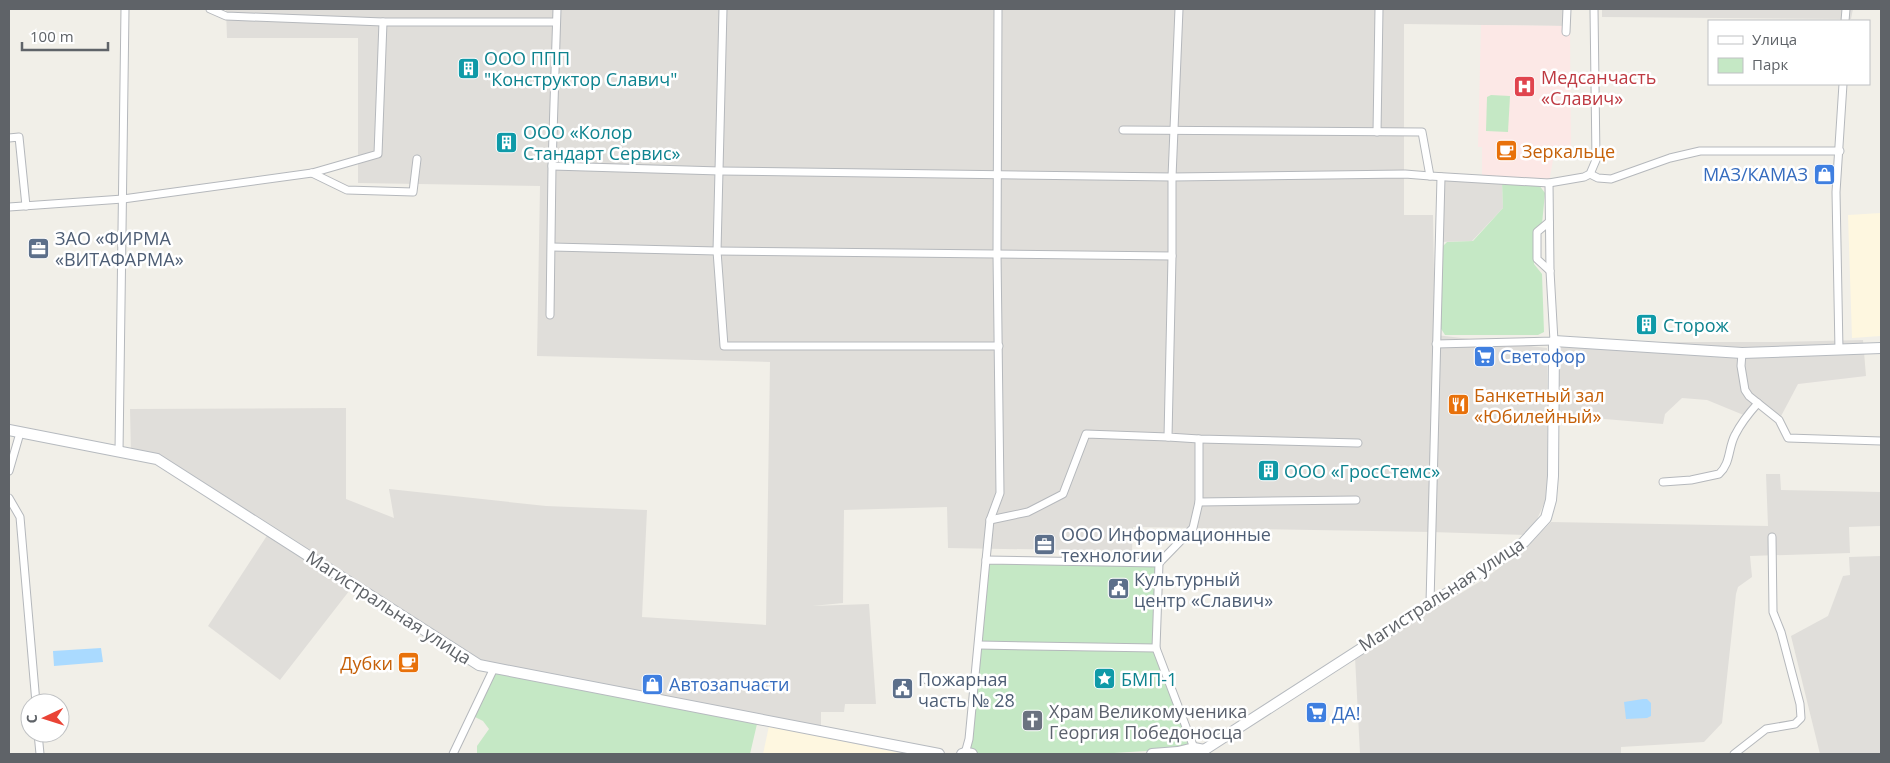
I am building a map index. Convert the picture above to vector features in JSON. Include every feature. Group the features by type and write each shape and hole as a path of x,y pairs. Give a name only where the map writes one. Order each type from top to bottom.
{"street":[{"path":"119,452 125,9"},
{"path":"210,9 226,16 384,22 555,22"},
{"path":"550,314 555,22 557,9"},
{"path":"723,9 718,251 724,346 998,346"},
{"path":"962,754 966,750 969,739 990,520 1000,493 997,254 998,9"},
{"path":"1168,437 1172,177 1179,9"},
{"path":"1377,132 1379,9"},
{"path":"1566,32 1567,9"},
{"path":"552,166 1172,177 1405,174 1549,183 1584,177 1590,174 1596,160 1594,9"},
{"path":"9,207 122,199 312,173 378,154 384,22"},
{"path":"1839,350 1836,192 1843,85"},
{"path":"1123,130 1422,132 1430,176"},
{"path":"9,138 19,137 26,206"},
{"path":"1590,174 1598,178 1611,178 1670,158 1700,151 1840,151"},
{"path":"312,173 347,190 413,192 417,159"},
{"path":"1430,603 1441,177"},
{"path":"1549,183 1550,271 1554,341"},
{"path":"1549,222 1538,232 1538,259 1550,271"},
{"path":"552,247 718,251 1172,256"},
{"path":"1436,344 1554,341 1742,353 1881,348"},
{"name":"Магистральная улица","path":"1152,754 1202,751 1524,542 1546,518 1551,500 1553,476 1554,341"},
{"path":"1742,353 1741,366 1745,390 1749,396 1779,420 1788,438 1881,441"},
{"path":"1663,482 1691,480 1719,474 1729,461 1734,436 1747,415 1758,403"},
{"name":"Магистральная улица","path":"9,430 157,459 479,665 939,754"},
{"path":"9,471 20,433"},
{"path":"990,520 1028,512 1062,494 1086,434 1358,443"},
{"path":"1199,439 1199,502 1193,528 1158,563 1156,648 1202,751"},
{"path":"9,498 20,517 35,693"},
{"path":"1199,502 1356,500"},
{"path":"1734,754 1766,729 1791,725 1799,721 1801,713 1781,632 1774,617 1771,604 1772,537"},
{"path":"986,560 1158,563"},
{"path":"979,645 1156,648"},
{"path":"453,754 494,668"},
{"path":"927,680 976,676"},
{"path":"962,754 972,754 969,739"}],"shaded area":[{"path":"226,9 1564,9 1564,26 1404,24 1404,215 1433,215 1434,273 1437,273 1436,335 1547,348 1547,497 1530,535 1133,527 1132,551 948,548 947,507 844,510 843,603 812,606 869,604 876,704 845,704 844,712 821,712 821,730 479,665 353,586 280,680 208,626 270,531 157,458 131,454 130,409 346,408 346,499 394,518 389,489 546,506 647,510 642,617 766,625 770,362 537,356 540,186 358,183 358,38 227,38"},
{"path":"1602,9 1853,9 1851,19 1602,17"},
{"name":"Медсанчасть «Славич»","path":"1481,25 1570,26 1571,147 1555,148 1549,183 1482,179 1482,147 1478,147"},
{"path":"1441,177 1502,181 1503,208 1472,241 1439,242"},
{"path":"1881,213 1881,336 1852,338 1848,215"},
{"path":"1863,340 1866,376 1798,384 1779,420 1758,403 1746,416 1707,400 1682,398 1665,414 1663,424 1558,415 1560,342"},
{"path":"1766,474 1780,474 1781,490 1881,492 1881,526 1849,527 1850,553 1750,556 1752,577 1738,587 1736,594 1722,723 1704,742 1621,747 1621,754 1360,754 1355,657 1486,578 1528,545 1551,522 1768,526"},
{"path":"1881,556 1881,754 1820,754 1791,636 1828,616 1843,576 1850,575 1849,557"},
{"path":"769,726 904,754 763,754"}],"green space":[{"path":"1491,95 1510,96 1508,132 1486,131 1487,97"},
{"path":"1502,181 1539,185 1545,193 1542,224 1534,230 1534,264 1542,274 1544,332 1538,335 1445,335 1440,327 1442,247 1447,242 1473,241 1503,208"},
{"path":"986,560 1158,563 1156,648 1194,748 1098,754 974,754 971,749 970,739"},
{"path":"494,669 757,724 750,754 477,754 477,746 489,729 483,721 475,717"}],"water":[{"path":"101,648 103,662 54,666 53,651"},
{"path":"1647,699 1651,703 1651,716 1647,718 1626,719 1624,702"}],"place":[{"name":"ООО ППП \"Конструктор Славич\"","path":"468,68"},
{"name":"Медсанчасть «Славич»","path":"1525,87"},
{"name":"ООО «Колор Стандарт Сервис»","path":"507,142"},
{"name":"Зеркальце","path":"1506,151"},
{"name":"МАЗ/КАМАЗ","path":"1824,174"},
{"name":"ЗАО «ФИРМА «ВИТАФАРМА»","path":"39,248"},
{"name":"Сторож","path":"1647,325"},
{"name":"Светофор","path":"1484,356"},
{"name":"Банкетный зал «Юбилейный»","path":"1458,405"},
{"name":"ООО «ГросСтемс»","path":"1268,471"},
{"name":"ООО Информационные технологии","path":"1045,544"},
{"name":"Культурный центр «Славич»","path":"1118,589"},
{"name":"Дубки","path":"409,663"},
{"name":"БМП-1","path":"1105,679"},
{"name":"Автозапчасти","path":"653,684"},
{"name":"Пожарная часть № 28","path":"902,689"},
{"name":"ДА!","path":"1316,713"},
{"name":"Храм Великомученика Георгия Победоносца","path":"1033,721"}]}
